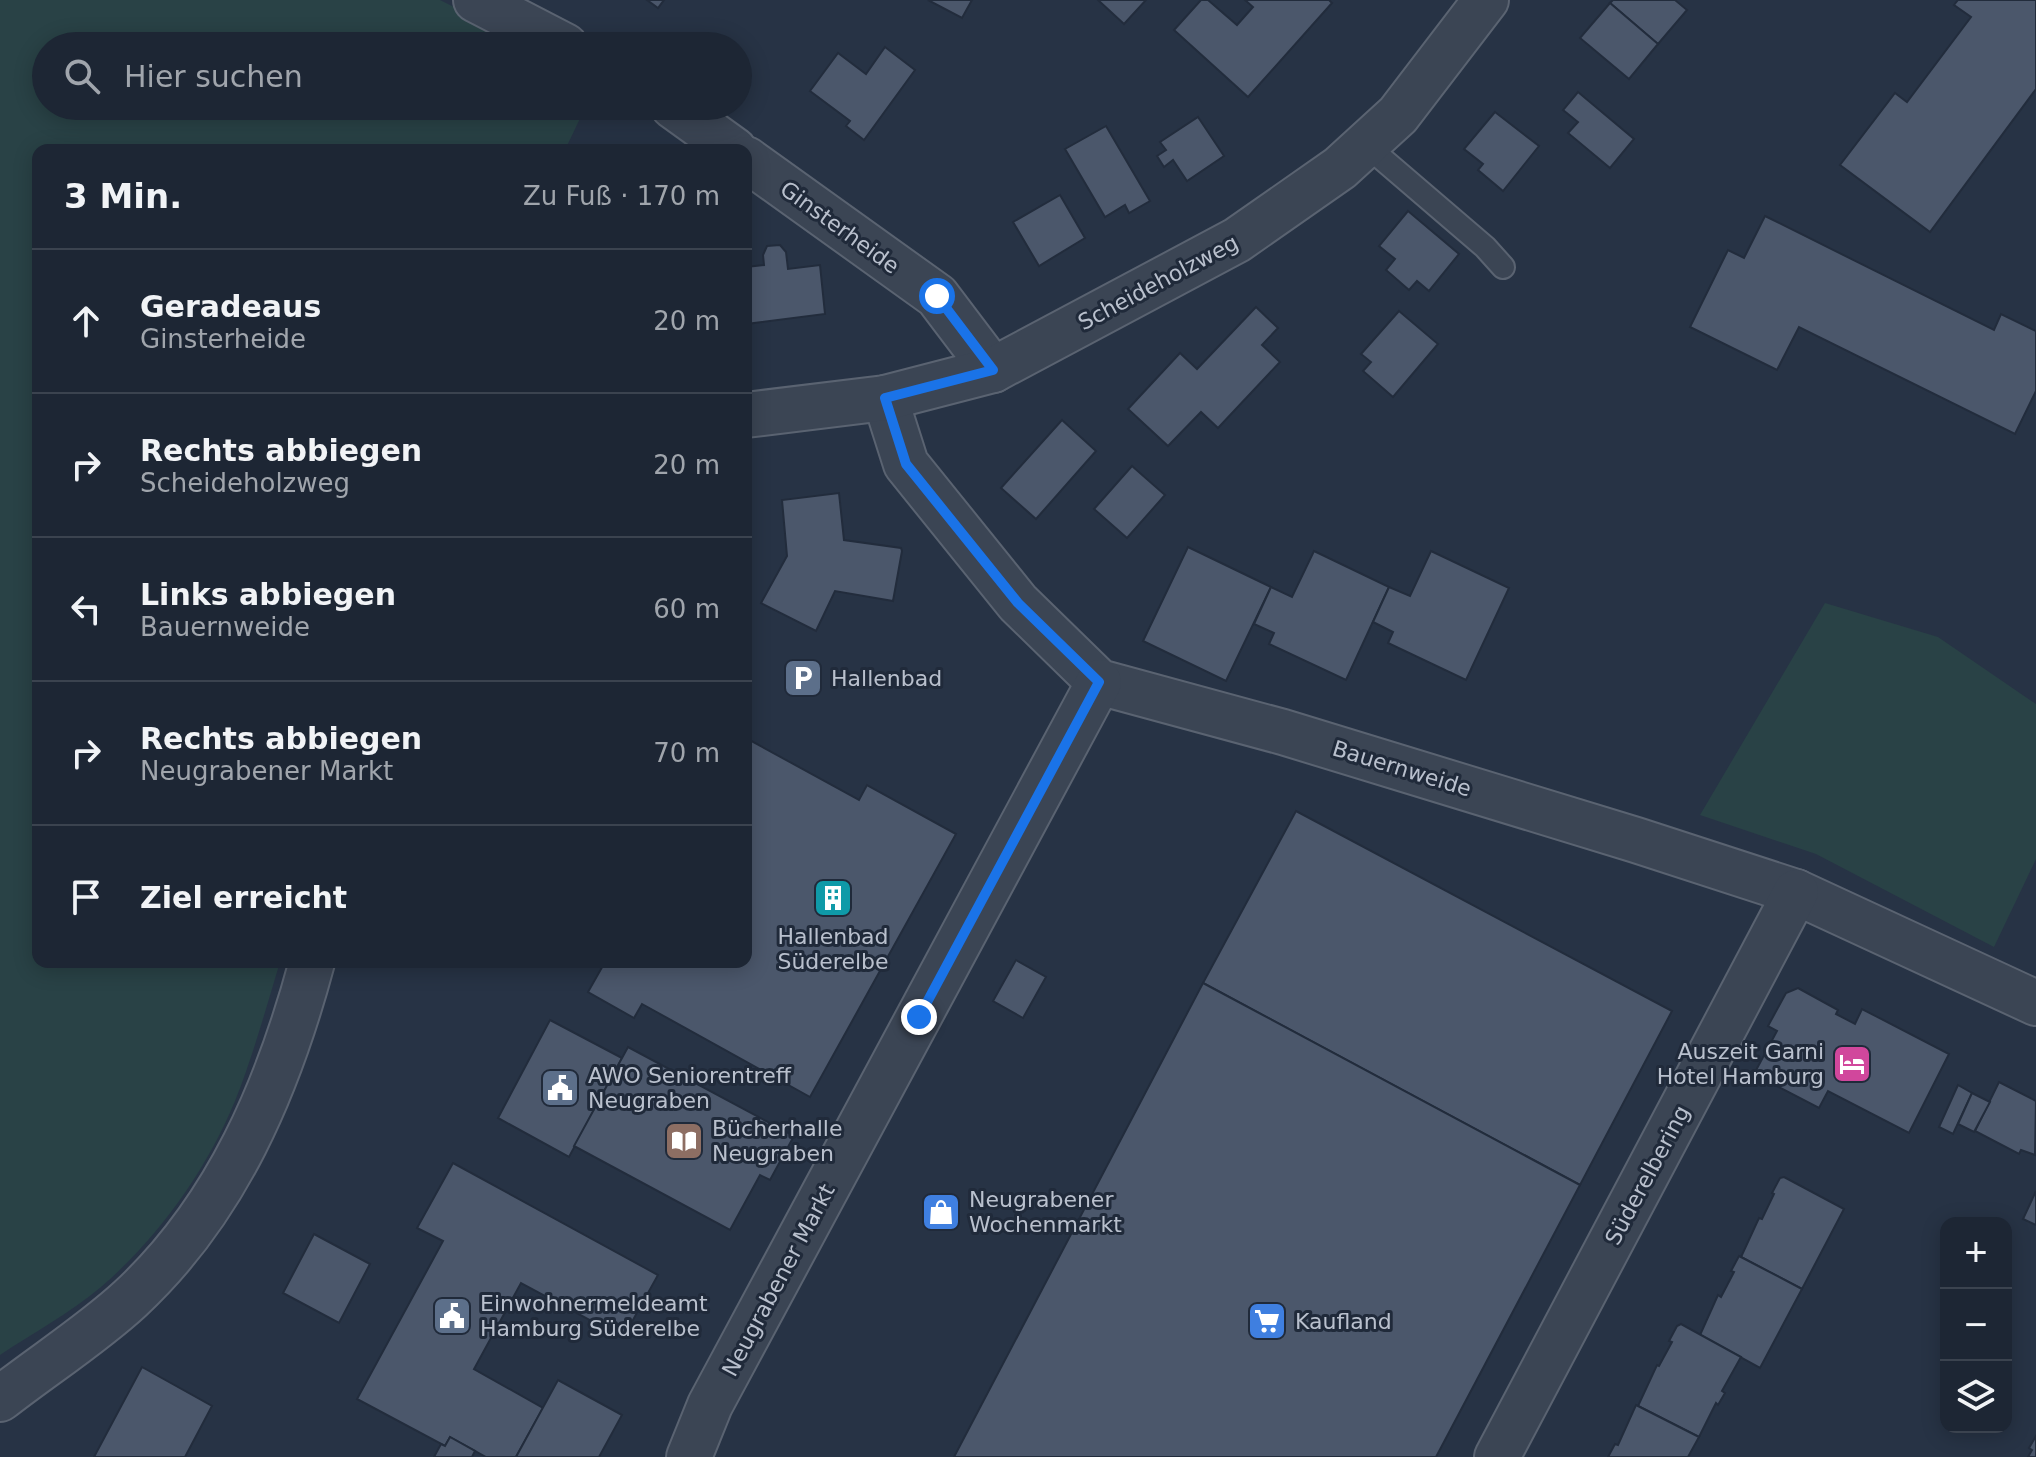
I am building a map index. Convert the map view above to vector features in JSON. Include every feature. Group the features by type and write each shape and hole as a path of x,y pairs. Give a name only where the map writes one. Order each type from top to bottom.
{"street":[{"path":"476,0 538,32"},
{"name":"Scheideholzweg","path":"752,414 885,398 993,370 1237,240 1340,168 1398,115 1486,0"},
{"path":"692,120 726,144"},
{"name":"Ginsterheide","path":"752,163 937,296 993,370"},
{"name":"Bauernweide","path":"885,398 906,464 1018,603 1099,682 1283,732 1796,892 2036,1003"},
{"name":"Neugrabener Markt","path":"689,1457 710,1405 1099,682"},
{"name":"Süderelbering","path":"1497,1457 1796,892"},
{"path":"0,1399 128,1301 195,1226 217,1195 258,1119 299,1011 310,968"}],"lane":[{"path":"1366,145 1485,247 1503,267"}],"green space":[{"path":"0,0 440,0 504,32 32,32 32,120 579,120 568,144 32,144 32,968 278,968 235,1101 210,1153 178,1202 142,1247 101,1287 0,1355"},
{"path":"1825,603 1938,637 2036,704 2036,859 1994,947 1816,854 1700,815"}],"building":[{"path":"647,0 664,0 658,8"},
{"path":"928,0 972,0 962,18"},
{"path":"1098,0 1146,0 1124,24"},
{"path":"1201,0 1208,0 1237,25 1253,7 1245,0 1329,0 1332,3 1248,97 1174,30"},
{"path":"1613,0 1675,0 1687,10 1658,44 1610,3"},
{"path":"1958,0 2036,0 2036,89 1930,232 1840,165 1895,93 1907,102 1971,17 1954,5"},
{"path":"1610,3 1658,44 1629,79 1580,38"},
{"path":"885,47 915,70 864,140 846,126 850,121 810,91 838,53 866,74"},
{"path":"1578,92 1634,139 1610,168 1568,133 1578,122 1563,110"},
{"path":"1495,112 1539,146 1503,191 1478,170 1483,164 1464,149"},
{"path":"1198,117 1224,156 1187,181 1173,160 1164,167 1157,156 1166,150 1160,142"},
{"path":"1106,126 1150,201 1129,213 1125,205 1105,217 1065,149"},
{"path":"1060,195 1085,238 1039,266 1013,222"},
{"path":"1408,211 1459,254 1429,291 1417,281 1409,290 1386,270 1395,259 1379,246"},
{"path":"1765,216 1994,330 2001,314 2036,331 2036,391 2015,434 1799,327 1777,370 1690,327 1728,250 1744,258"},
{"path":"780,245 786,252 788,269 820,265 825,314 752,323 752,266 764,265 763,255 767,246"},
{"path":"1256,307 1278,328 1262,345 1280,362 1218,428 1201,412 1168,446 1128,409 1180,353 1197,369"},
{"path":"1399,311 1438,344 1393,397 1363,371 1371,362 1361,354"},
{"path":"1062,420 1096,451 1036,519 1001,488"},
{"path":"1132,466 1165,495 1127,538 1094,509"},
{"path":"839,493 844,540 901,548 902,551 893,601 835,591 816,631 761,603 787,556 782,500"},
{"path":"1188,547 1271,587 1226,681 1143,641"},
{"path":"1314,551 1389,587 1346,680 1269,644 1274,633 1254,624 1271,587 1292,597"},
{"path":"1431,551 1509,588 1466,680 1388,643 1393,632 1373,622 1389,587 1410,596"},
{"name":"Hallenbad Süderelbe","path":"752,741 859,800 867,785 956,834 810,1097 642,1004 634,1018 588,992 602,968 752,968"},
{"path":"1296,811 1672,1011 1580,1185 1203,983"},
{"path":"1016,960 1046,977 1023,1018 993,1001"},
{"name":"Kaufland","path":"1203,983 1580,1185 1436,1457 954,1457"},
{"name":"Auszeit Garni Hotel Hamburg","path":"1798,988 1838,1010 1836,1014 1855,1024 1862,1009 1949,1054 1909,1133 1828,1091 1819,1108 1754,1074 1777,1031 1768,1026 1786,993"},
{"name":"AWO Seniorentreff Neugraben","path":"550,1020 622,1058 569,1157 498,1118"},
{"name":"Bücherhalle Neugraben","path":"628,1047 794,1136 770,1180 760,1175 730,1230 574,1146"},
{"path":"1999,1082 2036,1101 2035,1155 2021,1150 2019,1154 1975,1131"},
{"path":"1958,1085 1972,1093 1953,1134 1939,1127"},
{"path":"1972,1093 1990,1102 1974,1132 1958,1124"},
{"name":"Einwohnermeldeamt Hamburg Süderelbe","path":"453,1163 658,1275 623,1338 521,1283 474,1369 543,1408 516,1457 486,1457 450,1437 445,1446 357,1399 443,1241 417,1228"},
{"path":"1784,1177 1844,1209 1802,1289 1741,1257 1780,1178"},
{"path":"2036,1191 2036,1225 2023,1219"},
{"path":"314,1234 370,1264 339,1323 283,1293"},
{"path":"1739,1256 1802,1289 1760,1368 1700,1335 1718,1295 1721,1297 1734,1272 1731,1271"},
{"path":"1681,1324 1741,1357 1722,1391 1725,1393 1718,1405 1716,1403 1699,1437 1638,1406 1657,1365 1672,1342 1669,1341"},
{"path":"142,1367 212,1406 185,1457 94,1457"},
{"path":"558,1380 622,1415 599,1457 516,1457"},
{"path":"1636,1405 1699,1437 1688,1457 1608,1457 1615,1444 1618,1445"},
{"path":"2036,1436 2036,1457 2028,1457 2032,1450 2029,1448"},
{"path":"450,1437 475,1451 472,1457 434,1457 441,1444 445,1446"}],"place":[{"name":"Hallenbad","path":"803,678"},
{"name":"Hallenbad Süderelbe","path":"833,898"},
{"name":"Auszeit Garni Hotel Hamburg","path":"1852,1064"},
{"name":"AWO Seniorentreff Neugraben","path":"560,1088"},
{"name":"Bücherhalle Neugraben","path":"684,1141"},
{"name":"Neugrabener Wochenmarkt","path":"941,1212"},
{"name":"Einwohnermeldeamt Hamburg Süderelbe","path":"452,1316"},
{"name":"Kaufland","path":"1267,1321"}],"route":[{"path":"919,1017 1099,682 1018,603 906,464 885,398 993,370 937,296"}]}
